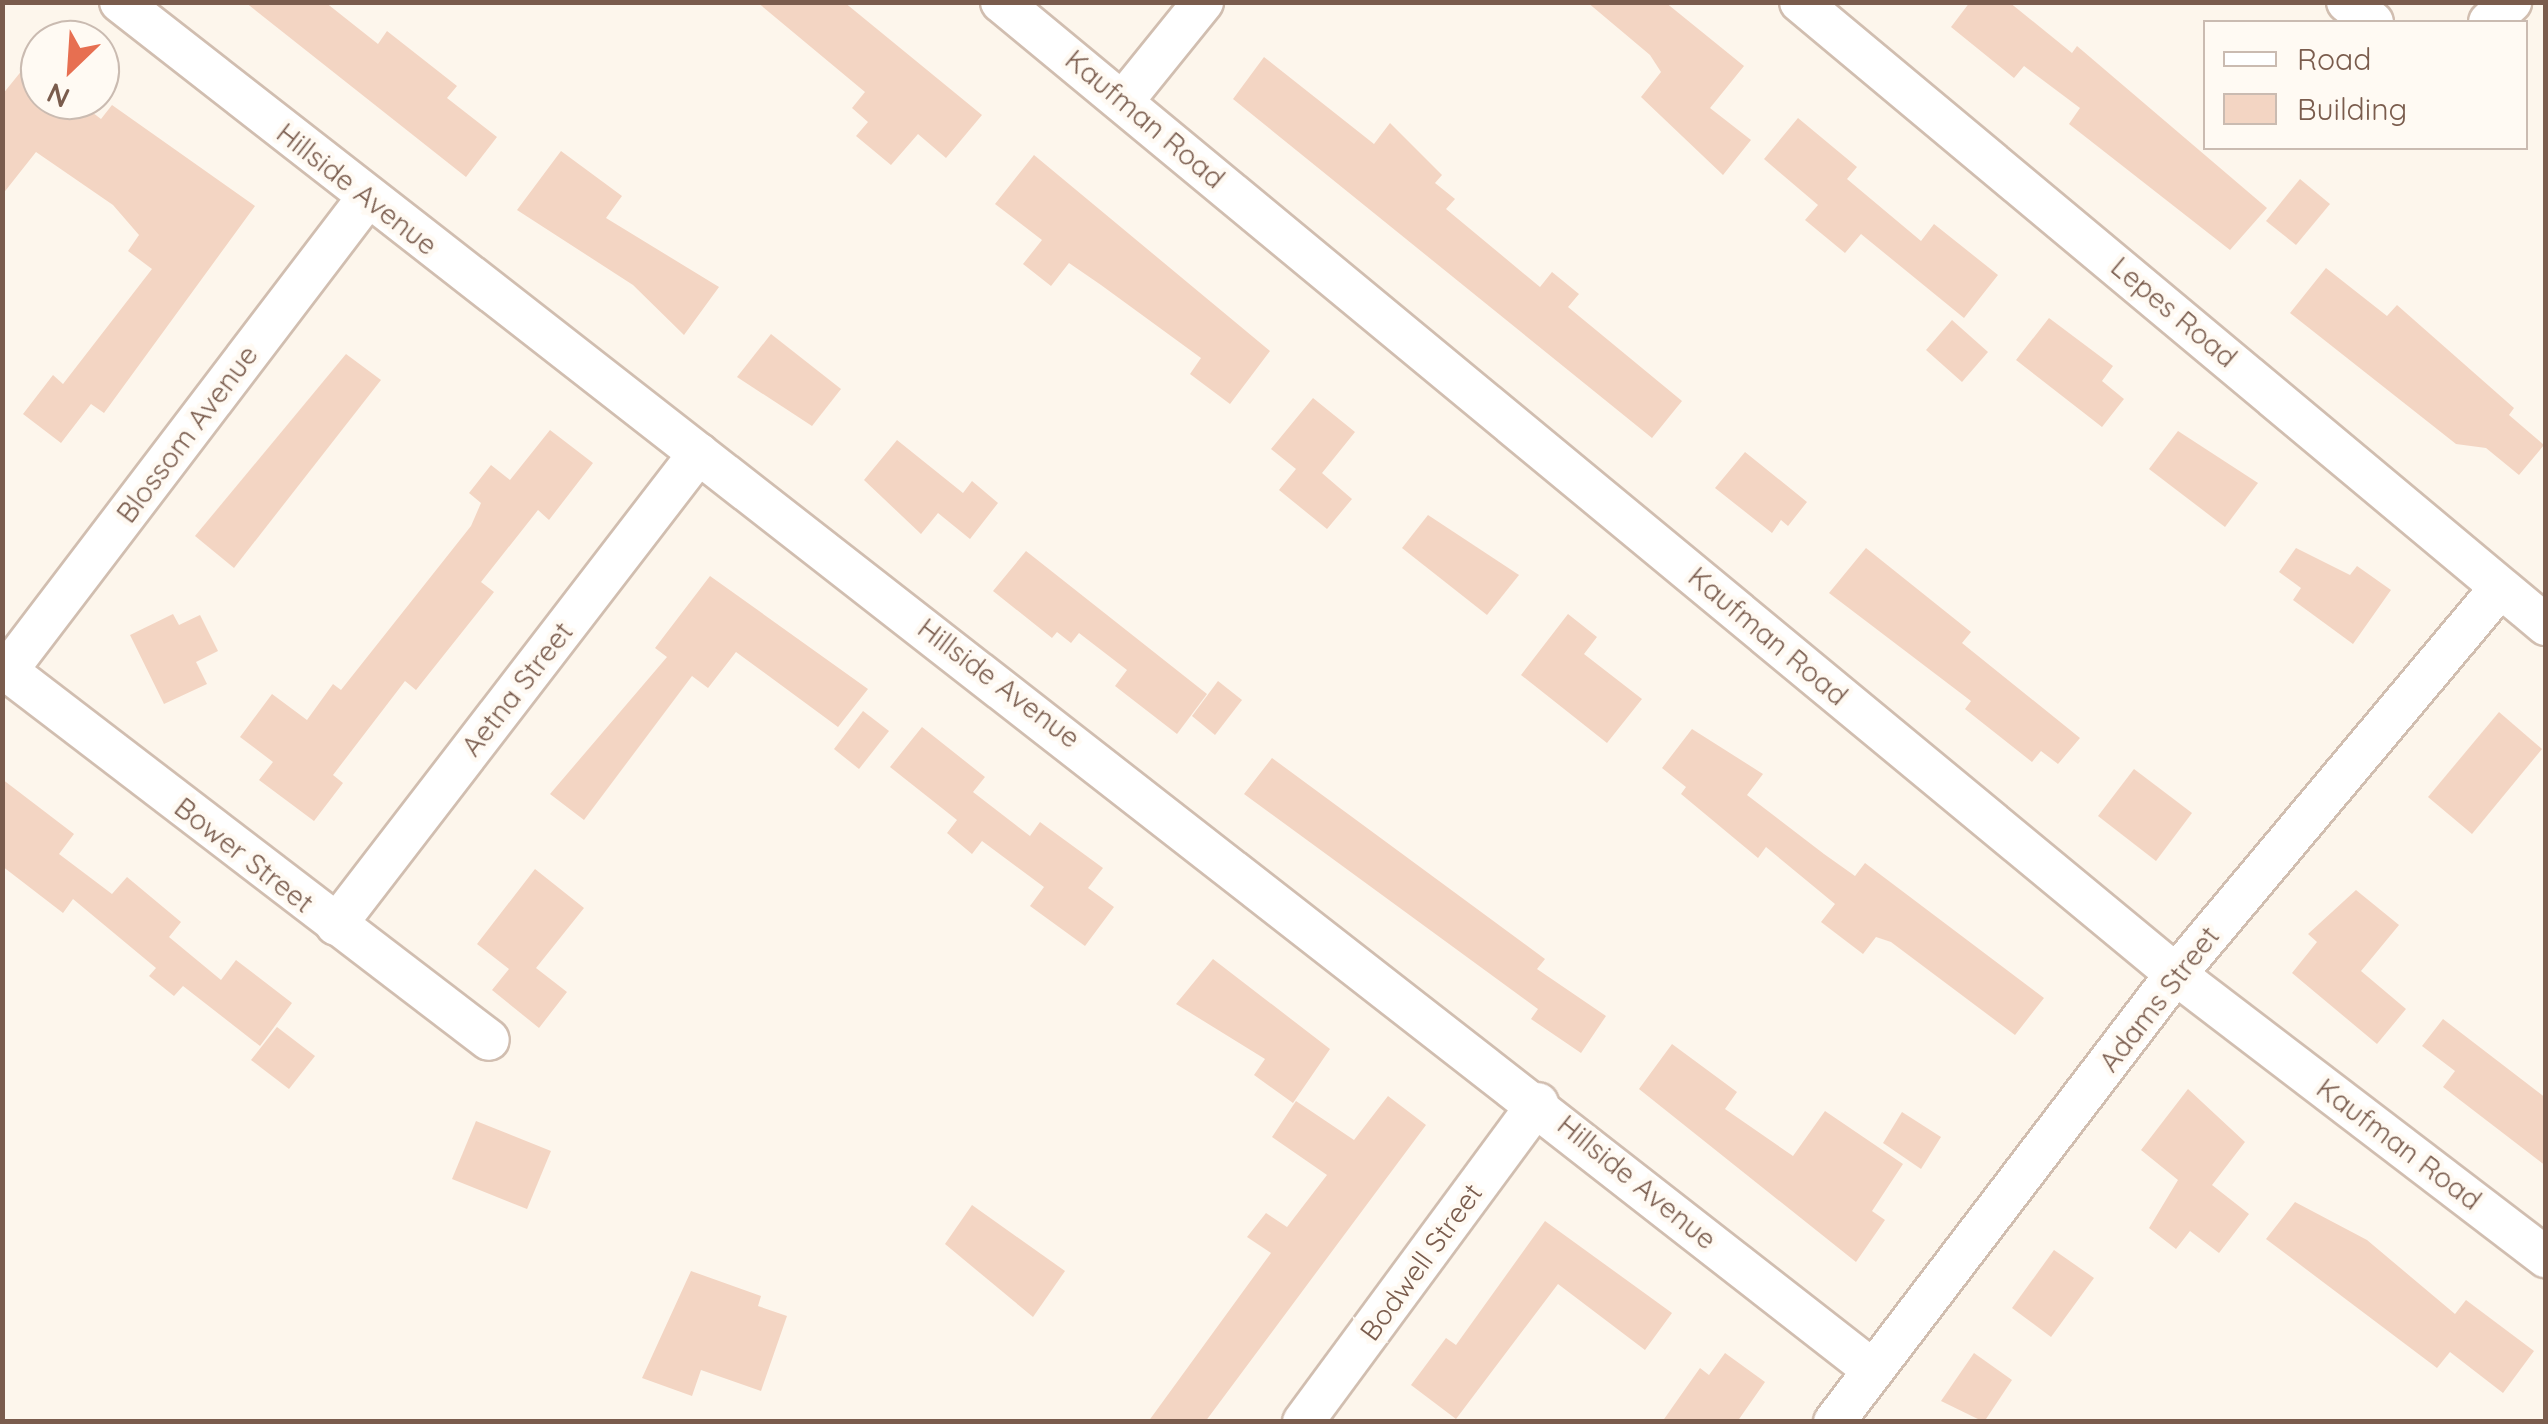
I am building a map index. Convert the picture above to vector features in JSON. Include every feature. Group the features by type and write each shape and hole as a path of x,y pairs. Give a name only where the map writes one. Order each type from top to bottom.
{"street":[{"name":"Hillside Avenue","path":"120,2 367,198 1538,1102 1873,1370"},
{"name":"Kaufman Road","path":"1002,2 2176,974 2546,1257"},
{"path":"1124,100 1202,2"},
{"name":"Lepes Road","path":"1800,2 2546,625"},
{"path":"2347,2 2370,20"},
{"path":"2491,20 2511,2"},
{"name":"Blossom Avenue","path":"5,669 367,198"},
{"name":"Aetna Street","path":"336,925 699,453"},
{"name":"Adams Street","path":"1834,1422 2176,974 2499,589"},
{"name":"Bower Street","path":"5,669 489,1040"},
{"name":"Bodwell Street","path":"1303,1422 1538,1102"}],"building":[{"path":"245,2 325,2 378,44 387,31 457,86 447,98 497,137 466,177"},
{"path":"757,2 844,2 982,115 946,158 918,134 891,165 856,136 868,122 852,108 865,92"},
{"path":"1587,2 1665,2 1744,66 1710,108 1751,140 1723,175 1641,97 1661,72 1650,55"},
{"path":"1970,2 2009,2 2072,53 2077,46 2267,208 2230,250 2069,124 2080,108 2024,66 2014,78 1951,27"},
{"path":"1264,57 1374,144 1390,123 1442,175 1435,183 1455,199 1446,209 1540,287 1552,272 1579,294 1568,307 1682,401 1652,438 1233,99"},
{"path":"20,73 20,120 120,120 120,111 255,206 104,413 91,404 61,443 23,414 53,375 63,384 152,269 128,251 139,235 113,205 36,152 2,195 2,95"},
{"path":"1798,118 1857,167 1847,179 1921,241 1934,224 1998,275 1964,318 1861,234 1845,253 1805,220 1818,205 1764,159"},
{"path":"561,151 622,196 606,218 719,287 684,335 633,285 517,210"},
{"path":"1034,155 1270,351 1230,404 1190,374 1201,358 1069,263 1051,286 1023,264 1042,240 995,204"},
{"path":"2300,179 2330,204 2296,245 2266,221"},
{"path":"2326,268 2387,316 2397,305 2514,408 2509,415 2544,445 2519,475 2486,448 2456,444 2290,313"},
{"path":"2049,318 2113,366 2102,381 2124,399 2102,427 2016,360"},
{"path":"1952,320 1988,352 1962,382 1926,350"},
{"path":"771,334 841,389 812,426 737,377"},
{"path":"346,354 381,380 234,568 195,536"},
{"path":"1313,398 1355,432 1322,473 1352,499 1327,529 1279,490 1296,469 1271,449"},
{"path":"550,430 593,463 549,520 538,510 481,582 494,592 416,690 405,681 333,775 343,783 314,821 259,780 273,762 240,737 272,694 307,720 333,684 341,690 471,526 481,503 469,493 491,465 510,480"},
{"path":"2178,431 2258,483 2225,527 2149,469"},
{"path":"897,440 963,493 972,481 998,503 970,539 938,513 921,534 864,480"},
{"path":"1745,452 1807,502 1788,526 1781,520 1772,533 1715,488"},
{"path":"1428,515 1519,575 1487,615 1402,548"},
{"path":"1866,548 1971,632 1962,643 2080,738 2058,764 2041,751 2032,762 1965,709 1971,701 1829,593"},
{"path":"2296,548 2350,575 2357,566 2391,590 2353,644 2293,600 2301,588 2279,572"},
{"path":"1026,551 1207,694 1177,734 1115,686 1127,670 1079,633 1071,643 1057,632 1052,638 993,591"},
{"path":"710,576 868,689 838,727 736,652 708,688 692,676 584,820 550,794 667,657 655,648"},
{"path":"173,614 179,625 200,615 218,651 196,662 207,684 164,704 130,635"},
{"path":"1568,614 1597,637 1584,654 1642,699 1607,743 1521,675"},
{"path":"1218,681 1242,700 1215,735 1192,716"},
{"path":"863,711 889,731 859,769 834,749"},
{"path":"2499,712 2542,749 2472,834 2428,797"},
{"path":"922,727 985,777 973,792 1030,836 1040,822 1103,868 1088,888 1114,907 1085,946 1030,906 1044,887 982,841 972,854 947,833 957,820 890,767"},
{"path":"1692,729 1763,774 1747,795 1824,854 1855,876 1865,863 2044,998 2015,1035 1891,942 1876,937 1863,954 1821,922 1835,904 1766,847 1758,858 1681,794 1686,787 1662,768"},
{"path":"1272,758 1545,959 1537,969 1606,1016 1581,1053 1531,1019 1538,1009 1244,794"},
{"path":"2134,769 2192,813 2156,861 2098,816"},
{"path":"2,779 74,834 59,854 112,894 127,877 181,922 169,937 221,980 236,960 292,1003 260,1046 183,986 174,996 149,976 156,968 73,899 63,913 2,866"},
{"path":"535,869 584,908 536,968 567,992 539,1028 492,990 509,969 477,944"},
{"path":"2356,890 2399,925 2361,971 2406,1009 2377,1044 2292,973 2317,942 2308,934"},
{"path":"1213,959 1330,1049 1293,1103 1254,1075 1265,1059 1176,1004"},
{"path":"2443,1019 2546,1098 2546,1166 2443,1087 2455,1071 2422,1046"},
{"path":"277,1027 315,1056 289,1089 251,1060"},
{"path":"1672,1044 1737,1092 1725,1109 1793,1156 1825,1111 1903,1164 1872,1211 1885,1220 1856,1262 1639,1089"},
{"path":"2188,1089 2245,1142 2212,1185 2249,1214 2219,1253 2190,1231 2176,1249 2149,1228 2178,1180 2141,1150"},
{"path":"1388,1096 1426,1125 1205,1422 1148,1422 1271,1253 1247,1237 1266,1213 1287,1227 1327,1175 1272,1137 1296,1101 1354,1140"},
{"path":"1902,1112 1941,1137 1921,1169 1883,1143"},
{"path":"476,1121 551,1151 527,1209 452,1179"},
{"path":"2295,1202 2367,1240 2455,1314 2466,1300 2534,1351 2503,1393 2450,1352 2437,1368 2266,1239"},
{"path":"972,1205 1065,1271 1033,1317 945,1244"},
{"path":"1545,1221 1672,1313 1645,1350 1558,1284 1456,1419 1411,1385 1446,1338 1456,1345"},
{"path":"2054,1250 2094,1278 2051,1337 2012,1308"},
{"path":"691,1271 761,1296 758,1306 787,1316 761,1391 701,1370 692,1396 642,1378"},
{"path":"1725,1353 1765,1382 1737,1422 1662,1422 1700,1368 1709,1375"},
{"path":"1974,1353 2012,1380 1984,1422 1941,1401"}]}
